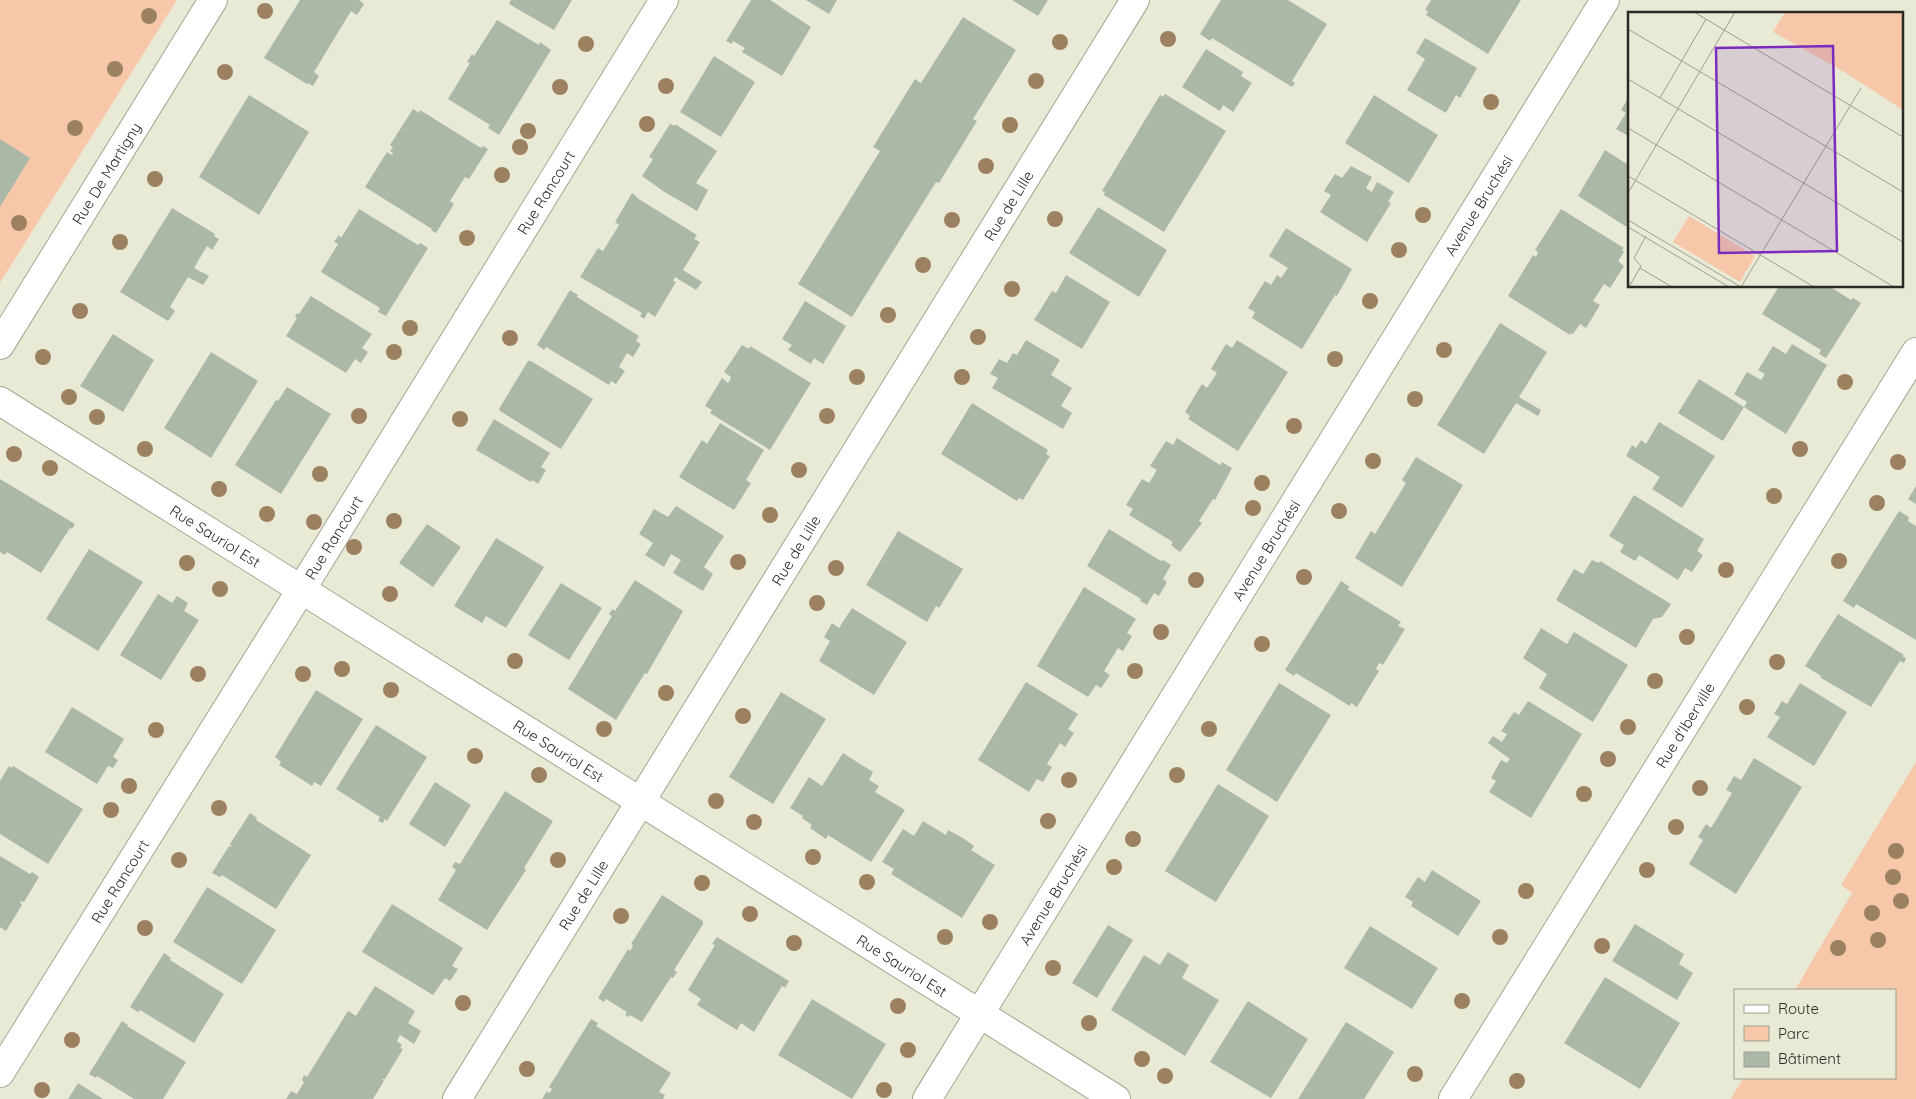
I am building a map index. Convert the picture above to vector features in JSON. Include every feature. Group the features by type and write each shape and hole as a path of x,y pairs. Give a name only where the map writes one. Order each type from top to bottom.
{"street":[{"name":"Rue De Martigny","path":"0,345 214,0"},
{"name":"Rue Rancourt","path":"0,1073 302,590 664,0"},
{"name":"Rue de Lille","path":"457,1099 1135,0"},
{"name":"Avenue Bruchési","path":"927,1099 1605,0"},
{"name":"Rue d'Iberville","path":"1453,1099 1916,352"},
{"name":"Rue Sauriol Est","path":"0,401 1116,1099"}],"green space":[{"path":"0,0 177,0 0,283"},
{"path":"1916,762 1916,1099 1731,1099 1742,1079 1896,1079 1896,989 1796,989 1852,893 1841,885"}],"building":[{"path":"300,0 359,0 364,4 357,15 351,11 314,72 319,76 313,86 264,58"},
{"path":"511,0 572,0 554,30 509,4"},
{"path":"751,0 770,0 811,27 782,76 742,52 745,48 733,41 732,44 726,41"},
{"path":"806,0 837,0 829,14"},
{"path":"1012,0 1048,0 1038,16"},
{"path":"1221,0 1288,0 1327,24 1292,81 1295,83 1292,87 1212,38 1210,41 1200,34"},
{"path":"1431,0 1521,0 1488,54 1426,15 1428,11 1425,10"},
{"path":"963,17 1016,50 973,119 977,121 939,183 936,182 852,317 798,284 880,151 873,147 915,79 921,83"},
{"path":"497,20 539,45 540,42 551,50 499,135 488,128 490,125 448,99 470,63 467,62 472,54 474,56"},
{"path":"1425,38 1477,68 1460,98 1456,95 1446,113 1407,90 1425,59 1416,53"},
{"path":"1206,49 1243,72 1241,76 1252,83 1233,112 1223,105 1220,111 1182,87"},
{"path":"714,56 755,82 721,137 680,112"},
{"path":"1165,94 1226,131 1164,232 1104,195 1105,192 1102,191 1160,95 1163,97"},
{"path":"249,95 309,132 259,215 199,177"},
{"path":"1374,95 1438,135 1409,183 1345,143"},
{"path":"1628,98 1628,136 1616,129 1626,113 1621,110"},
{"path":"413,109 419,113 420,110 481,148 483,146 488,149 469,179 465,177 450,201 454,204 436,233 365,187 387,152 392,155 393,153 390,151 393,147 390,145"},
{"path":"670,124 675,126 675,124 717,151 696,183 708,190 697,211 642,176 653,159 649,157"},
{"path":"0,139 30,158 0,207"},
{"path":"1605,150 1628,165 1628,228 1578,196"},
{"path":"1351,166 1372,177 1366,188 1372,192 1377,182 1394,192 1388,202 1391,203 1367,242 1320,212 1331,195 1324,191 1335,174 1342,178"},
{"path":"632,193 697,235 694,239 700,242 683,270 702,282 696,290 675,277 673,281 676,282 655,317 648,312 644,319 640,316 642,313 580,277 598,248 603,251 619,225 615,222"},
{"path":"1098,207 1167,250 1139,297 1069,253"},
{"path":"172,208 215,234 214,236 219,239 212,250 207,246 194,268 209,276 203,285 188,277 170,307 175,311 168,321 120,292"},
{"path":"359,209 418,245 420,243 428,248 386,316 378,312 380,308 321,272 338,244 334,242 339,235 341,238"},
{"path":"1561,209 1624,248 1622,250 1624,252 1618,261 1624,266 1610,288 1604,284 1593,301 1600,305 1586,328 1580,324 1573,334 1571,333 1570,335 1508,296 1533,255 1536,257 1538,252 1535,250"},
{"path":"1286,228 1352,269 1337,296 1335,295 1302,349 1252,318 1255,312 1248,308 1265,281 1271,285 1277,275 1281,278 1288,268 1269,256"},
{"path":"1066,275 1110,302 1082,349 1034,320 1052,291 1056,293"},
{"path":"1778,288 1832,288 1851,300 1853,298 1861,303 1826,358 1819,354 1821,350 1762,314"},
{"path":"570,290 578,295 577,297 639,336 636,341 641,344 633,357 627,353 619,367 625,371 616,384 611,381 609,385 546,347 544,350 537,345"},
{"path":"311,296 372,334 362,348 368,352 361,363 355,359 346,373 286,336 297,318 295,317 297,313 299,314"},
{"path":"805,301 846,326 823,364 814,358 811,364 788,350 792,345 782,339"},
{"path":"1500,323 1547,352 1519,397 1541,410 1538,416 1516,403 1484,454 1437,425"},
{"path":"113,334 154,360 123,412 80,386"},
{"path":"1026,340 1060,360 1051,375 1072,388 1061,406 1072,413 1063,429 992,388 998,378 990,374 999,359 1007,363 1013,353 1017,355"},
{"path":"1237,340 1288,372 1238,451 1188,419 1190,416 1185,412 1202,384 1207,388 1217,373 1211,369 1226,344 1232,348"},
{"path":"1792,344 1827,365 1786,434 1744,407 1747,402 1734,394 1747,372 1761,380 1765,374 1758,370 1773,346 1786,354"},
{"path":"742,345 749,349 750,346 811,383 770,450 710,413 712,410 705,406 722,378 728,383 730,380 731,377 724,372"},
{"path":"211,352 258,381 211,458 164,428"},
{"path":"528,361 531,361 593,399 561,449 499,409"},
{"path":"1699,379 1744,407 1723,441 1678,413"},
{"path":"287,387 331,414 281,494 235,465 276,400 278,401"},
{"path":"972,403 1048,450 1046,454 1050,456 1023,500 1019,498 1017,501 941,454"},
{"path":"494,419 550,453 541,467 546,470 538,484 532,480 531,482 476,450"},
{"path":"1659,422 1715,456 1682,508 1652,489 1660,477 1626,456 1632,445 1636,448 1641,440 1646,444"},
{"path":"720,423 764,450 746,480 751,483 734,510 679,477 702,440 707,444"},
{"path":"1177,438 1220,465 1222,462 1232,468 1215,500 1213,499 1199,521 1202,523 1180,552 1171,545 1173,542 1129,515 1133,509 1126,505 1142,479 1149,483 1157,470 1150,466 1166,441 1173,445"},
{"path":"1416,457 1463,485 1402,587 1355,558 1371,531 1375,534 1406,483 1402,480"},
{"path":"0,479 75,524 72,529 70,528 41,573 7,552 5,555 0,552"},
{"path":"1916,486 1916,504 1908,499"},
{"path":"1634,495 1704,539 1697,551 1703,555 1692,572 1685,568 1678,580 1639,555 1635,561 1620,552 1624,545 1609,536"},
{"path":"676,506 724,536 704,567 713,574 703,591 673,573 681,560 671,554 664,567 645,555 653,543 639,534 654,509 668,517"},
{"path":"1899,511 1909,517 1908,521 1916,526 1916,640 1856,604 1854,608 1843,601"},
{"path":"427,524 461,547 433,587 399,563"},
{"path":"1109,529 1161,561 1163,560 1171,565 1163,579 1167,582 1159,596 1154,593 1147,605 1140,601 1141,599 1087,566"},
{"path":"898,531 963,569 939,608 936,606 927,622 866,585"},
{"path":"496,538 544,567 506,628 486,616 482,623 454,606"},
{"path":"89,549 143,582 98,651 46,619"},
{"path":"1592,560 1599,563 1600,561 1671,604 1662,617 1653,619 1636,648 1556,600 1574,569 1583,574"},
{"path":"635,580 683,611 647,674 645,673 616,720 568,689 612,616 609,614 612,609 615,611"},
{"path":"1341,581 1350,587 1347,589 1401,622 1398,626 1405,629 1383,665 1379,663 1376,669 1379,671 1357,707 1351,703 1350,706 1296,673 1294,676 1285,670"},
{"path":"561,583 602,608 569,660 528,635"},
{"path":"1084,587 1136,619 1127,633 1132,636 1123,651 1118,648 1104,671 1110,675 1101,688 1096,685 1088,697 1037,666"},
{"path":"158,594 172,603 177,596 188,603 184,611 199,620 161,680 120,655"},
{"path":"852,608 907,642 874,695 819,661 830,641 824,637 832,623 839,628"},
{"path":"1838,614 1906,658 1904,663 1900,661 1871,707 1821,678 1821,676 1805,666"},
{"path":"1541,628 1567,644 1574,632 1628,665 1593,722 1539,688 1547,674 1523,658"},
{"path":"1026,682 1078,714 1068,729 1074,733 1065,747 1060,743 1047,764 1052,767 1043,782 1037,779 1029,792 978,760"},
{"path":"1279,683 1331,715 1277,802 1226,770"},
{"path":"1800,683 1847,712 1814,766 1767,737 1780,717 1774,714 1782,701 1787,704"},
{"path":"316,690 363,719 321,786 314,782 312,786 279,765 281,762 275,757"},
{"path":"781,692 826,719 773,804 729,777"},
{"path":"1528,701 1582,734 1531,818 1489,792 1496,781 1491,778 1501,760 1507,763 1510,759 1488,743 1493,736 1502,742 1507,734 1501,731 1514,712 1519,715"},
{"path":"72,707 124,739 113,757 118,760 113,768 108,766 97,784 45,752"},
{"path":"376,725 427,757 387,821 385,819 383,823 378,821 380,817 336,789"},
{"path":"843,753 873,772 869,780 879,786 875,792 905,810 871,862 828,835 826,839 810,828 812,825 802,818 803,816 790,808 809,777 822,786"},
{"path":"1754,758 1802,787 1736,894 1689,864 1703,840 1698,837 1706,824 1711,828 1732,793 1726,790 1734,776 1741,780"},
{"path":"9,766 12,768 13,766 83,809 48,864 0,834 0,781"},
{"path":"435,782 471,805 445,847 409,824"},
{"path":"1218,784 1269,816 1216,902 1165,871"},
{"path":"505,791 553,821 524,868 526,870 487,930 438,900 456,870 452,867 455,862 460,864"},
{"path":"250,813 257,818 256,820 311,855 276,909 222,875 220,877 212,873 229,846 232,847 230,844"},
{"path":"923,821 946,835 948,830 963,838 974,846 971,850 995,865 962,918 891,874 894,869 882,862 903,829 914,836"},
{"path":"0,856 30,874 32,872 39,877 24,902 20,902 22,905 6,931 0,927"},
{"path":"1432,870 1481,901 1458,936 1411,906 1413,902 1405,897 1418,877 1425,882"},
{"path":"207,887 276,930 242,984 173,942"},
{"path":"662,895 703,921 703,924 674,970 677,972 673,978 671,977 642,1022 630,1015 629,1017 625,1015 627,1012 606,999 604,1002 598,998 628,949 630,951 632,948 633,945 631,944"},
{"path":"392,904 463,948 452,966 458,969 450,981 445,978 433,995 362,952"},
{"path":"1635,924 1684,954 1679,964 1693,973 1677,1000 1612,961"},
{"path":"1108,925 1133,940 1097,998 1072,983"},
{"path":"1370,926 1438,968 1412,1009 1344,968"},
{"path":"717,937 789,981 785,988 782,986 754,1032 741,1023 737,1030 697,1005 701,999 688,990 715,945 712,944"},
{"path":"1168,952 1189,965 1182,978 1219,1000 1185,1056 1111,1010 1144,955 1160,965"},
{"path":"164,953 171,958 170,960 224,994 194,1043 140,1010 138,1012 130,1007"},
{"path":"1605,977 1680,1023 1640,1089 1564,1043"},
{"path":"375,986 415,1011 408,1023 421,1031 414,1044 400,1035 397,1041 402,1045 400,1048 403,1049 385,1079 382,1079 384,1081 373,1099 286,1099 291,1091 297,1094 304,1082 302,1080 304,1075 307,1077 348,1011 356,1016"},
{"path":"812,999 886,1044 852,1099 778,1055"},
{"path":"1248,1001 1308,1039 1271,1098 1210,1062"},
{"path":"591,1019 598,1023 596,1026 671,1073 659,1092 665,1095 663,1099 542,1099 547,1091 549,1093 551,1091 552,1089 549,1087"},
{"path":"122,1021 127,1026 186,1062 163,1099 134,1099 97,1076 96,1078 89,1074"},
{"path":"1346,1022 1394,1052 1364,1099 1298,1099"},
{"path":"78,1083 103,1099 68,1099"}]}
